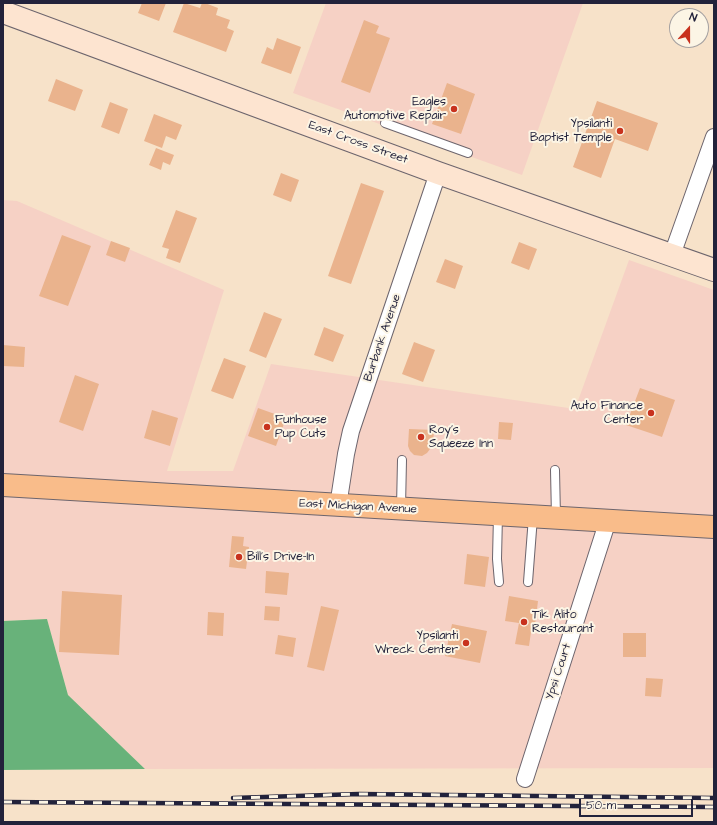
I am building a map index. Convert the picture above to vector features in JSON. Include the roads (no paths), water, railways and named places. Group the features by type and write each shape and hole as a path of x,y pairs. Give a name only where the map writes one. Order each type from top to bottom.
{"main road":[{"name":"East Michigan Avenue","path":"3,485 338,506 714,527"}],"street":[{"name":"East Cross Street","path":"7,10 438,173 714,270"},
{"path":"672,255 714,137"},
{"name":"Burbank Avenue","path":"338,506 346,454 352,431 438,173"},
{"name":"Ypsi Court","path":"525,779 608,520"}],"lane":[{"path":"385,123 468,153"},
{"path":"401,509 402,460"},
{"path":"555,470 556,518"},
{"path":"498,514 497,559 499,582"},
{"path":"528,582 533,516"}],"railway":[{"path":"233,798 359,794 714,798"},
{"path":"3,802 714,807"}],"place":[{"name":"Eagles Automotive Repair","path":"454,109"},
{"name":"Ypsilanti Baptist Temple","path":"620,131"},
{"name":"Auto Finance Center","path":"651,413"},
{"name":"Funhouse Pup Cuts","path":"267,427"},
{"name":"Roy's Squeeze Inn","path":"421,437"},
{"name":"Bill's Drive-In","path":"239,557"},
{"name":"Tik Alito Restaurant","path":"524,622"},
{"name":"Ypsilanti Wreck Center","path":"466,643"}]}
